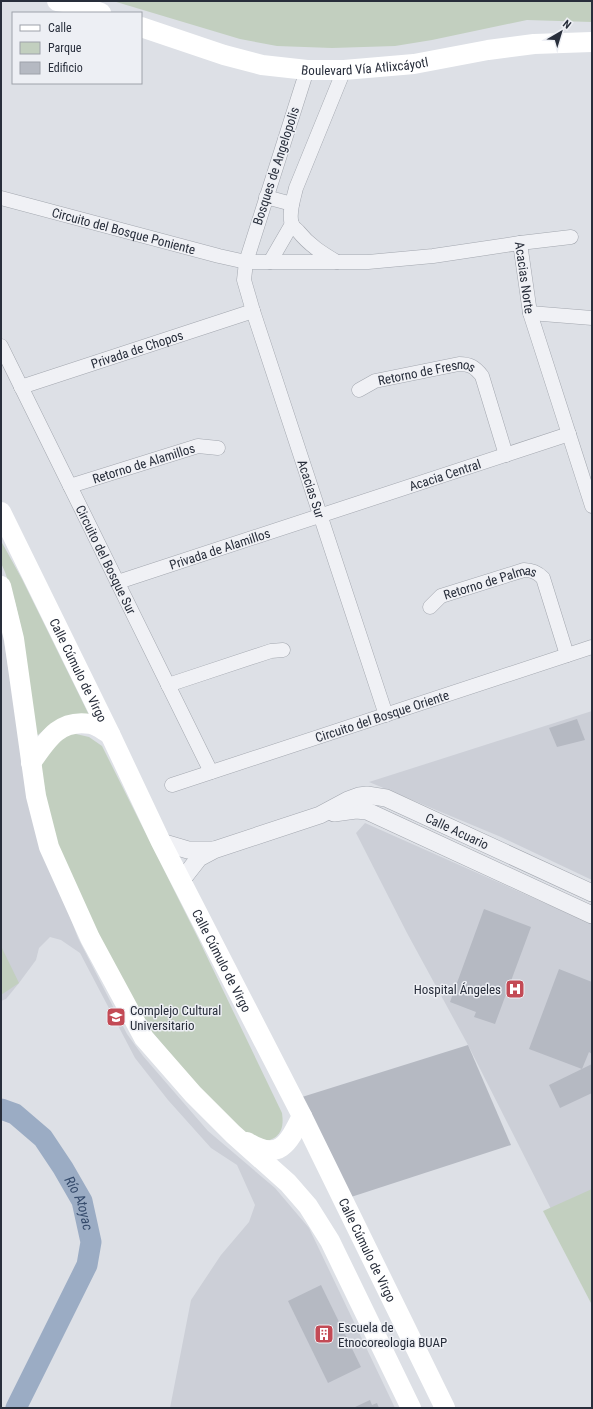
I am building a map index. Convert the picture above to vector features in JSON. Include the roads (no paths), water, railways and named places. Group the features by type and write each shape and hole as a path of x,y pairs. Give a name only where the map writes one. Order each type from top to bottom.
{"main road":[{"path":"57,1 98,12"},
{"name":"Boulevard Vía Atlixcáyotl","path":"142,27 224,55 262,65 307,70 344,70 414,64 488,50 534,44 592,42"},
{"name":"Calle Cúmulo de Virgo","path":"1,512 110,734 161,842 302,1116 403,1325 445,1408"},
{"path":"1,586 14,639 36,796 49,847 90,938 144,1038 193,1094 233,1134 288,1183 308,1206 330,1241 411,1408"},
{"path":"31,762 48,739 60,728 71,724 91,724 110,734"},
{"path":"233,1134 256,1148 268,1151 279,1149 288,1141 302,1116"},
{"path":"357,1295 384,1330 388,1332 403,1325"}],"street":[{"name":"Bosques de Angelopolis","path":"246,262 307,70"},
{"name":"Bosques de Angelopolis","path":"292,224 292,204 296,188 344,70"},
{"path":"266,197 292,204"},
{"name":"Circuito del Bosque Poniente","path":"1,198 246,262"},
{"path":"270,262 292,224 314,247 337,262"},
{"path":"520,243 570,237"},
{"name":"Acacias Norte","path":"246,262 387,261 520,243 530,313 592,506"},
{"name":"Acacias Sur","path":"246,262 244,280 253,311 386,715"},
{"name":"Privada de Chopos","path":"21,387 253,311"},
{"path":"530,313 592,318"},
{"name":"Circuito del Bosque Sur","path":"1,346 211,772"},
{"name":"Retorno de Fresnos","path":"359,390 374,381 459,364 468,364 476,369 482,376 506,455"},
{"name":"Acacia Central","path":"321,516 569,434"},
{"name":"Retorno de Alamillos","path":"70,486 198,446 218,448"},
{"name":"Privada de Alamillos","path":"118,582 321,516"},
{"name":"Retorno de Palmas","path":"430,607 440,596 524,570 531,570 538,573 543,578 567,655"},
{"name":"Circuito del Bosque Oriente","path":"172,785 592,647"},
{"path":"168,685 271,651 283,650"},
{"name":"Calle Acuario","path":"181,881 198,858 214,850 320,815 348,800 367,795 386,798 592,893"},
{"name":"Calle Acuario","path":"320,815 356,810 367,811 592,915"},
{"name":"Calle Acuario","path":"161,842 188,850 214,850"}],"waterway":[{"name":"Río Atoyac","path":"1,1109 15,1114 43,1138 63,1168 82,1201 91,1242 87,1265 16,1408"}],"place":[{"name":"Hospital Ángeles","path":"515,989"},
{"name":"Complejo Cultural Universitario","path":"116,1017"},
{"name":"Escuela de Etnocoreologia BUAP","path":"324,1334"}]}
